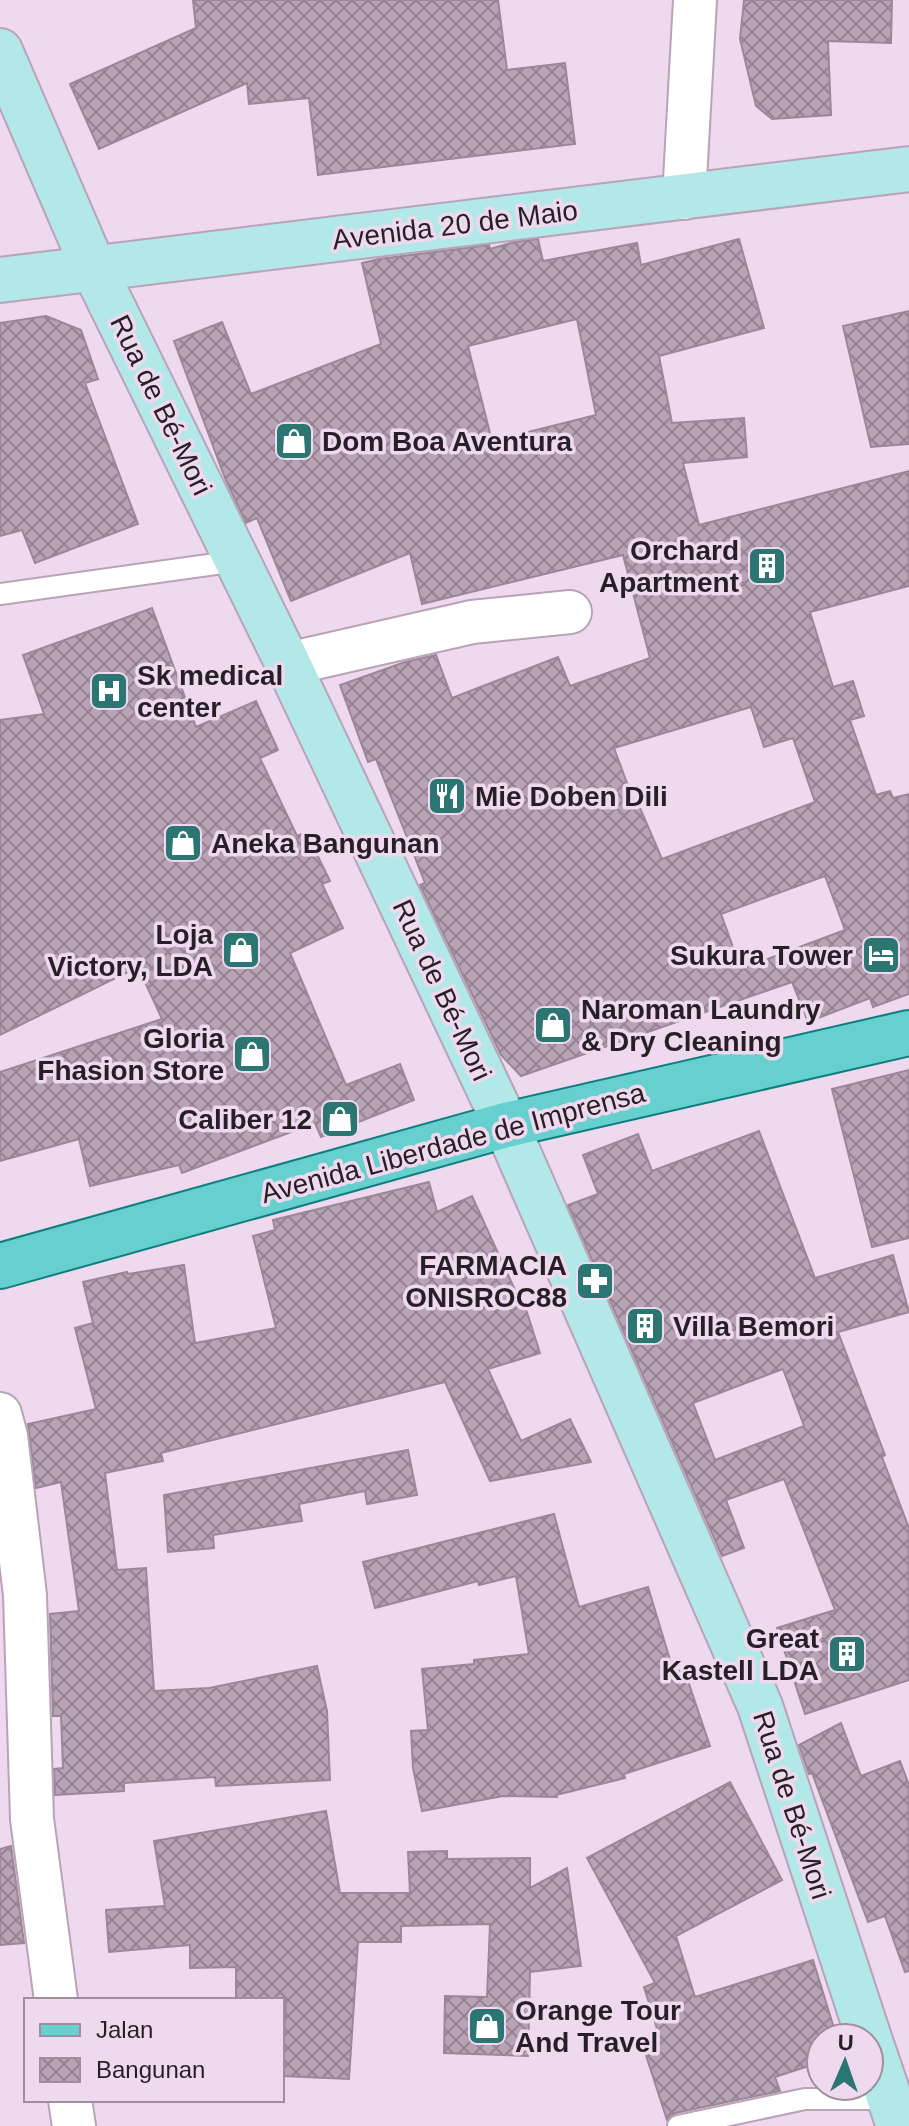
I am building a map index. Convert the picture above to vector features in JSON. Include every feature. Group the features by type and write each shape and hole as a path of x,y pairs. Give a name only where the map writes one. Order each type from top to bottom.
{"main road":[{"name":"Rua de Bé-Mori","path":"0,51 94,269 288,664 506,1125 760,1706 864,2022"},
{"name":"Avenida 20 de Maio","path":"0,280 909,169"},
{"name":"Avenida Liberdade de Imprensa","path":"0,1266 506,1125 909,1033"},
{"name":"Rua de Bé-Mori","path":"885,2075 899,2107"}],"street":[{"path":"684,198 695,0"},
{"path":"288,664 472,622 570,612"},
{"path":"0,1414 6,1436 25,1595 32,1819 56,1998"},
{"path":"70,2102 74,2126"}],"lane":[{"path":"0,594 237,561"},
{"path":"678,2126 805,2099 899,2107"}],"building":[{"path":"193,0 498,0 507,70 565,63 575,144 318,175 309,98 249,104 247,83 99,149 70,84 196,28"},
{"path":"744,0 892,0 891,43 828,41 831,115 772,119 756,106 740,39"},
{"path":"538,239 543,261 637,243 641,265 739,239 764,328 659,356 672,423 744,418 747,457 683,463 699,525 909,471 909,586 810,612 833,687 853,681 864,716 850,720 876,795 890,791 893,798 909,794 909,994 873,1007 870,998 808,1022 792,982 521,1076 501,1055 420,885 425,883 376,759 368,762 340,685 405,662 436,655 452,698 558,657 570,686 650,658 623,555 422,604 410,553 291,601 257,518 246,523 225,478 174,341 222,322 251,394 381,344 362,263 489,245 490,249","holes":["577,319 596,415 492,441 468,346","751,707 764,747 793,738 815,802 662,859 637,801 634,802 614,748","825,876 845,930 741,969 721,914"]},
{"path":"909,311 909,444 871,447 843,326"},
{"path":"46,316 81,330 98,379 85,383 138,524 35,563 22,530 0,536 0,323"},
{"path":"152,608 196,727 256,701 278,750 260,758 297,836 306,832 330,881 322,884 343,928 290,953 346,1085 400,1064 414,1100 321,1137 315,1123 182,1173 179,1165 90,1186 79,1139 0,1161 0,1072 162,1019 138,967 0,1035 0,720 44,714 23,655"},
{"path":"909,1070 909,1238 872,1247 832,1089"},
{"path":"759,1131 815,1278 893,1255 909,1312 838,1332 909,1528 909,1680 805,1714 777,1628 835,1610 784,1479 726,1500 744,1548 722,1556 568,1205 598,1194 583,1155 638,1134 652,1171","holes":["783,1369 804,1426 715,1460 693,1403"]},
{"path":"429,1182 437,1212 472,1196 520,1301 523,1300 540,1353 488,1369 521,1441 570,1419 591,1462 490,1481 445,1382 161,1453 163,1461 105,1473 117,1570 146,1568 154,1691 209,1688 317,1666 327,1711 330,1780 216,1786 215,1777 124,1783 124,1791 55,1795 54,1769 63,1768 61,1716 53,1716 50,1614 79,1611 61,1482 36,1488 28,1424 96,1409 75,1328 93,1323 83,1282 127,1272 184,1265 195,1343 276,1328 253,1236 275,1230 273,1220"},
{"path":"408,1450 417,1495 367,1504 365,1491 299,1504 302,1521 213,1535 214,1548 168,1552 164,1495"},
{"path":"554,1514 579,1607 648,1587 674,1673 684,1669 710,1746 624,1774 625,1778 557,1797 503,1796 422,1811 413,1768 411,1731 428,1730 422,1669 529,1654 516,1576 479,1585 478,1581 375,1608 363,1562"},
{"path":"841,1723 861,1776 900,1761 909,1785 909,1971 905,1972 885,1916 868,1922 799,1745"},
{"path":"730,1782 782,1880 676,1936 695,1997 813,1960 832,2022 805,2022 805,2067 775,2077 780,2091 675,2113 667,2120 641,2040 659,2035 644,1987 655,1983 587,1858"},
{"path":"326,1811 340,1893 410,1893 408,1852 447,1851 447,1859 530,1858 530,1888 567,1868 581,1966 530,1972 528,2056 444,2053 445,1996 487,1997 490,1924 401,1926 401,1942 358,1942 349,2079 284,2076 284,1998 236,1998 236,1967 190,1968 190,1945 109,1952 106,1910 165,1906 154,1841"},
{"path":"11,1846 24,1943 0,1945 0,1849"}],"place":[{"name":"Dom Boa Aventura","path":"294,441"},
{"name":"Orchard Apartment","path":"767,566"},
{"name":"Sk medical center","path":"109,691"},
{"name":"Mie Doben Dili","path":"447,796"},
{"name":"Aneka Bangunan","path":"183,843"},
{"name":"Loja Victory, LDA","path":"241,950"},
{"name":"Sukura Tower","path":"881,955"},
{"name":"Naroman Laundry & Dry Cleaning","path":"553,1025"},
{"name":"Gloria Fhasion Store","path":"252,1054"},
{"name":"Caliber 12","path":"340,1119"},
{"name":"FARMACIA ONISROC88","path":"595,1281"},
{"name":"Villa Bemori","path":"645,1326"},
{"name":"Great Kastell LDA","path":"847,1654"},
{"name":"Orange Tour And Travel","path":"487,2026"}]}
